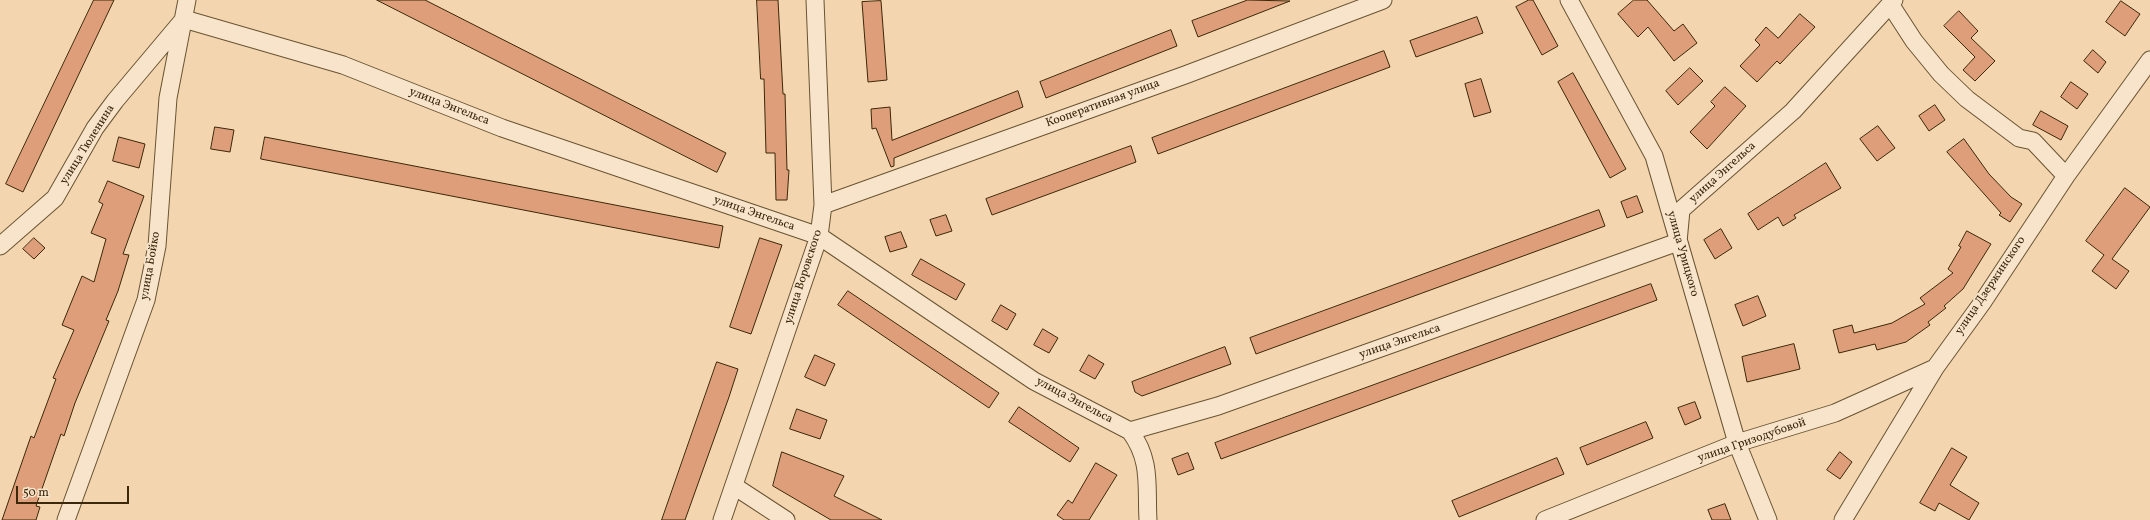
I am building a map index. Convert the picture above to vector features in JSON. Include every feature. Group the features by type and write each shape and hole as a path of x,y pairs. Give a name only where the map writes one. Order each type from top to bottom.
{"street":[{"name":"улица Бойко","path":"66,520 146,300 157,246 168,98 184,19 186,0"},
{"name":"улица Воровского","path":"722,520 819,236 823,206 815,0"},
{"name":"Кооперативная улица","path":"823,206 1185,75 1383,0"},
{"name":"улица Урицкого","path":"1569,0 1654,156 1738,443 1768,520"},
{"name":"улица Энгельса","path":"184,19 343,66 502,128 819,236 1034,381 1130,431 1218,406 1678,242 1681,210 1793,111 1892,2"},
{"path":"1892,2 1914,41 1941,74 1967,99 2019,138 2033,141 2066,176"},
{"name":"улица Тюленина","path":"0,246 55,198 95,128 114,101 184,19"},
{"name":"улица Дзержинского","path":"1843,520 1934,368 1982,303 2066,176 2150,60"},
{"name":"улица Гризодубовой","path":"1545,520 1738,443 1835,413 1934,368"},
{"path":"1130,431 1139,444 1146,462 1148,520"},
{"path":"734,486 786,520"}],"building":[{"path":"94,0 114,0 23,192 6,184"},
{"path":"377,0 425,0 726,153 717,172"},
{"path":"757,0 778,0 783,94 785,94 787,170 789,170 787,200 776,200 775,153 766,153 764,79 761,79"},
{"path":"1248,0 1290,1 1198,37 1192,21"},
{"path":"1529,0 1533,0 1558,46 1542,55 1516,7"},
{"path":"1634,0 1647,0 1674,31 1683,24 1697,43 1674,61 1648,27 1638,37 1618,14"},
{"path":"881,1 887,80 868,82 862,2"},
{"path":"2121,1 2140,14 2125,36 2106,22"},
{"path":"1959,11 1978,31 1971,38 1995,61 1975,81 1963,70 1975,57 1944,26"},
{"path":"1800,14 1815,27 1780,64 1777,61 1757,82 1740,66 1760,45 1755,40 1766,27 1778,38"},
{"path":"1477,17 1483,33 1416,57 1410,41"},
{"path":"1171,30 1177,46 1046,98 1040,82"},
{"path":"2093,50 2106,62 2098,73 2084,61"},
{"path":"1384,51 1390,67 1158,154 1152,138"},
{"path":"1690,68 1703,81 1678,105 1666,91"},
{"path":"1573,73 1626,169 1610,178 1558,82"},
{"path":"1481,79 1491,112 1474,117 1465,84"},
{"path":"2071,82 2088,94 2077,109 2061,97"},
{"path":"1725,87 1746,106 1707,149 1690,132 1715,106 1711,102"},
{"path":"1018,91 1023,107 894,158 894,166 891,167 876,128 872,129 871,109 890,107 892,140"},
{"path":"1935,105 1945,120 1929,131 1919,116"},
{"path":"2041,111 2068,126 2061,140 2033,125"},
{"path":"1878,126 1895,148 1877,161 1860,139"},
{"path":"215,127 234,130 230,152 211,149"},
{"path":"119,137 145,144 139,168 113,161"},
{"path":"265,137 723,226 719,248 261,159"},
{"path":"1964,139 1989,174 2011,197 2022,204 2010,222 1999,215 2001,213 1947,152"},
{"path":"1131,146 1136,162 992,215 986,199"},
{"path":"1826,163 1841,188 1794,215 1796,218 1783,226 1778,217 1758,230 1748,214"},
{"path":"108,181 144,196 123,254 129,255 118,291 106,320 109,321 75,403 64,436 61,434 36,506 40,507 36,520 2,520 31,436 34,438 56,379 53,378 74,330 62,325 82,276 94,282 106,239 91,233 103,204 99,202"},
{"path":"2125,188 2150,207 2112,259 2129,271 2116,289 2092,271 2104,255 2086,241"},
{"path":"1637,196 1643,212 1627,218 1621,202"},
{"path":"1599,210 1605,226 1256,354 1250,338"},
{"path":"946,215 952,231 936,236 930,220"},
{"path":"1721,229 1732,248 1715,259 1704,240"},
{"path":"1967,231 1991,244 1963,289 1944,306 1946,308 1928,322 1930,325 1906,342 1877,350 1875,344 1839,353 1833,330 1852,325 1854,333 1892,323 1925,304 1920,298 1953,273 1948,269 1961,247 1959,246"},
{"path":"901,232 907,247 890,252 885,237"},
{"path":"34,238 45,248 34,259 23,249"},
{"path":"760,238 782,245 751,334 730,327"},
{"path":"921,259 965,284 956,300 912,275"},
{"path":"1651,284 1657,300 1221,459 1215,443"},
{"path":"848,291 999,393 989,408 838,305"},
{"path":"1758,296 1766,316 1743,326 1735,305"},
{"path":"1001,305 1016,314 1007,330 992,321"},
{"path":"1043,329 1058,338 1049,353 1034,345"},
{"path":"1794,344 1800,369 1747,382 1742,357"},
{"path":"1225,347 1231,364 1142,396 1135,392 1132,382"},
{"path":"815,355 835,364 825,386 805,377"},
{"path":"1089,355 1104,364 1095,379 1080,371"},
{"path":"717,362 738,369 729,397 685,520 662,520"},
{"path":"1695,402 1701,418 1685,425 1678,408"},
{"path":"1019,407 1079,448 1070,462 1009,422"},
{"path":"797,409 827,420 820,439 790,429"},
{"path":"1646,422 1653,438 1587,465 1580,448"},
{"path":"1952,448 1967,457 1950,485 1979,503 1969,520 1939,503 1935,511 1920,503"},
{"path":"782,452 844,476 834,496 882,520 831,520 773,486"},
{"path":"1840,452 1852,462 1840,479 1827,470"},
{"path":"1188,453 1194,469 1178,475 1172,459"},
{"path":"1557,458 1564,474 1459,517 1452,501"},
{"path":"1096,463 1117,475 1089,520 1064,520 1057,515 1068,500 1072,503"},
{"path":"1725,504 1731,520 1712,520 1708,510"}]}
